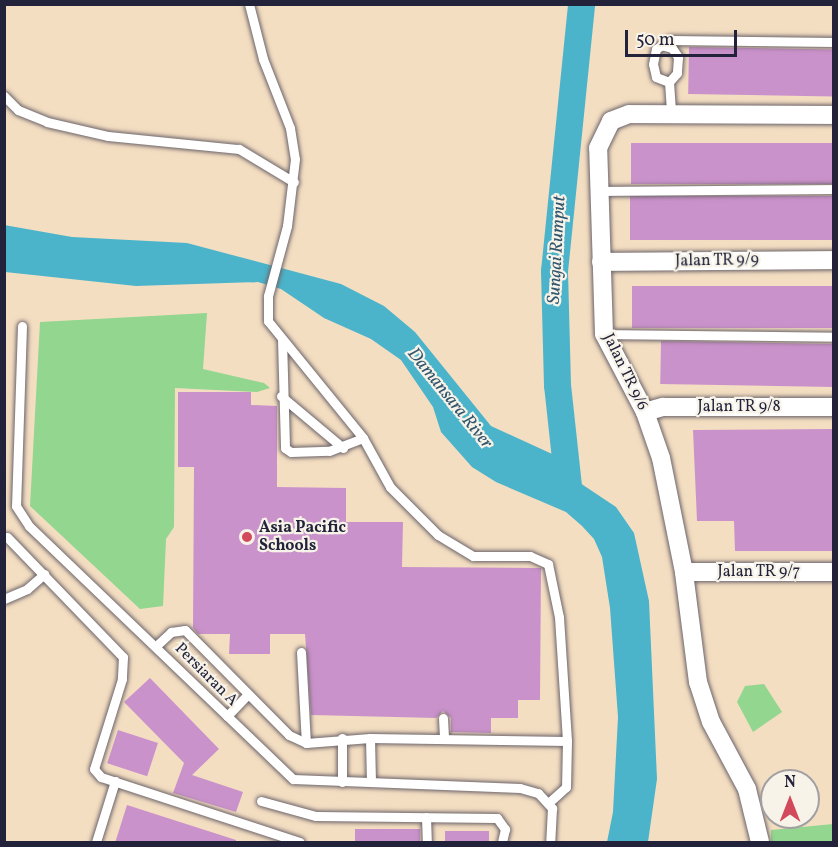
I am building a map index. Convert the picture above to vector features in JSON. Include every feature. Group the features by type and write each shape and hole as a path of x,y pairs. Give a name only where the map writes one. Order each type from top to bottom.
{"street":[{"name":"Jalan TR 9/6","path":"760,837 747,789 711,722 698,682 684,572 661,458 645,412 604,334 598,148 610,121 629,114 671,112 834,115"},
{"name":"Jalan TR 9/9","path":"601,262 834,260"},
{"name":"Jalan TR 9/8","path":"645,412 663,407 834,407"},
{"name":"Jalan TR 9/7","path":"684,572 834,572"}],"lane":[{"path":"249,4 263,59 290,128 294,182 283,247 268,296 266,314 282,339 363,438 390,487 454,548 473,556 530,556 548,564 559,617 567,741 566,787 548,803 553,824 550,843"},
{"path":"669,82 656,77 652,64 656,50 670,40 834,42"},
{"path":"664,46 672,48 678,57 677,73 669,82 671,112"},
{"path":"4,96 18,110 47,122 108,136 239,149 294,182"},
{"path":"599,191 834,189"},
{"name":"Persiaran A","path":"22,326 16,506 20,517 293,779 520,788 538,793 548,803"},
{"path":"604,334 834,337"},
{"path":"282,339 281,396 285,448 291,452 343,448 363,438"},
{"path":"281,396 343,448"},
{"path":"8,537 123,657 122,679 94,769 101,777 300,843"},
{"path":"4,599 27,589 44,574"},
{"path":"156,646 171,632 185,630 289,735 306,743 342,738 567,741"},
{"path":"301,652 306,743"},
{"path":"227,716 248,694"},
{"path":"443,718 444,739"},
{"path":"342,738 342,782"},
{"path":"370,738 371,782"},
{"path":"96,843 115,781"},
{"path":"261,801 316,816 496,818 505,829 502,843"},
{"path":"426,817 427,843"}],"green space":[{"path":"207,313 203,369 264,383 270,388 257,392 175,388 174,527 166,539 163,606 140,609 30,506 40,322"},
{"path":"764,684 782,712 753,732 737,702 745,686"},
{"path":"833,824 833,842 771,842 771,830 820,829 820,825"}],"water":[{"name":"Damansara River","path":"4,225 72,237 187,243 341,284 384,306 415,332 491,426 563,459 577,481 616,507 634,533 649,601 657,779 648,842 607,842 613,812 618,717 610,608 602,557 594,539 582,526 566,512 496,482 472,467 441,432 433,407 401,360 371,339 324,318 281,289 258,282 136,286 5,272"}],"building":[{"path":"689,47 834,50 833,97 688,94"},
{"path":"631,143 834,143 834,184 631,184"},
{"path":"630,196 834,196 834,240 630,240"},
{"path":"632,286 834,286 834,328 632,328"},
{"path":"661,341 834,344 833,387 660,384"},
{"path":"178,392 251,392 251,405 277,406 277,487 346,488 346,522 403,522 402,567 541,568 540,700 518,700 518,718 491,718 491,733 451,732 451,718 443,711 436,718 311,715 305,634 270,634 270,654 229,654 230,634 198,634 193,628 194,467 178,467"},
{"path":"834,429 834,551 735,551 734,521 697,521 693,430"},
{"path":"150,678 219,749 192,775 243,792 236,812 173,793 184,763 124,702"},
{"path":"118,730 158,743 147,776 107,763"},
{"path":"127,805 236,840 236,843 115,843"},
{"path":"355,829 420,829 420,842 355,842"},
{"path":"445,831 489,831 489,842 445,842"}],"waterway":[{"name":"Sungai Rumput","path":"569,495 557,385 554,271 581,4"}],"place":[{"name":"Asia Pacific Schools","path":"247,537"}]}
